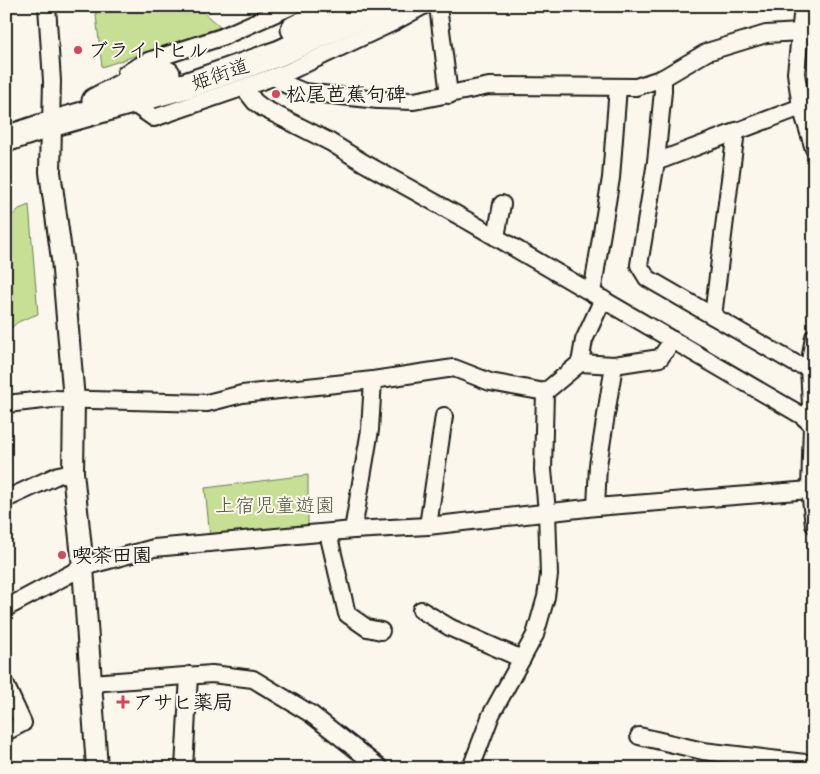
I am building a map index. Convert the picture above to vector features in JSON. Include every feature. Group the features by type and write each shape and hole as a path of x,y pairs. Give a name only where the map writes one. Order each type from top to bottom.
{"main road":[{"name":"姫街道","path":"185,78 293,30 341,6"},
{"name":"姫街道","path":"6,138 51,124 128,93 280,54 382,6"}],"street":[{"path":"47,6 52,81 50,172 62,259 74,400 73,472 83,567 97,768"},
{"path":"292,6 222,37 148,61 126,73 128,93 154,118 274,77 394,22 422,6"},
{"path":"438,6 449,95"},
{"path":"806,12 800,32 796,73 801,107 814,149"},
{"path":"274,77 286,85 304,92 378,100 414,101 488,86 636,87 662,78 707,52 766,34 800,32"},
{"path":"662,78 663,91 656,162 639,265 647,278 796,364 811,366"},
{"path":"471,768 491,715 535,635 546,597 549,575 547,511 543,470 545,392 580,363 584,340 597,296 611,178 618,87"},
{"path":"244,88 255,102 263,108 330,142 364,164 496,237 801,415 813,425"},
{"path":"656,162 801,107"},
{"path":"713,316 736,131"},
{"path":"496,237 502,204"},
{"path":"814,337 811,366 813,425 810,490 814,525"},
{"path":"580,363 614,365 660,358 673,340"},
{"path":"596,506 598,465 614,365"},
{"path":"6,404 53,399 207,404 242,394 373,380 454,368 490,382 545,392"},
{"path":"353,530 370,430 373,380"},
{"path":"428,526 444,416"},
{"path":"6,499 58,475 73,472"},
{"path":"6,608 83,567 154,548 328,532 428,526 596,506 810,490"},
{"path":"328,532 347,614 367,628 381,631"},
{"path":"421,610 451,628 522,659"},
{"path":"91,682 212,674 253,679 311,714 380,768"},
{"path":"184,768 189,675"},
{"path":"6,686 24,723 6,732"},
{"path":"639,736 704,751 814,764"}],"green space":[{"path":"95,6 196,6 220,27 102,67"},
{"path":"29,205 38,314 18,322 6,332 6,222 19,209"},
{"name":"上宿児童遊園","path":"308,475 308,528 210,537 205,488"}],"place":[{"name":"ブライトヒル","path":"78,50"},
{"name":"松尾芭蕉句碑","path":"276,94"},
{"name":"喫茶田園","path":"62,555"},
{"name":"アサヒ薬局","path":"123,702"}]}
